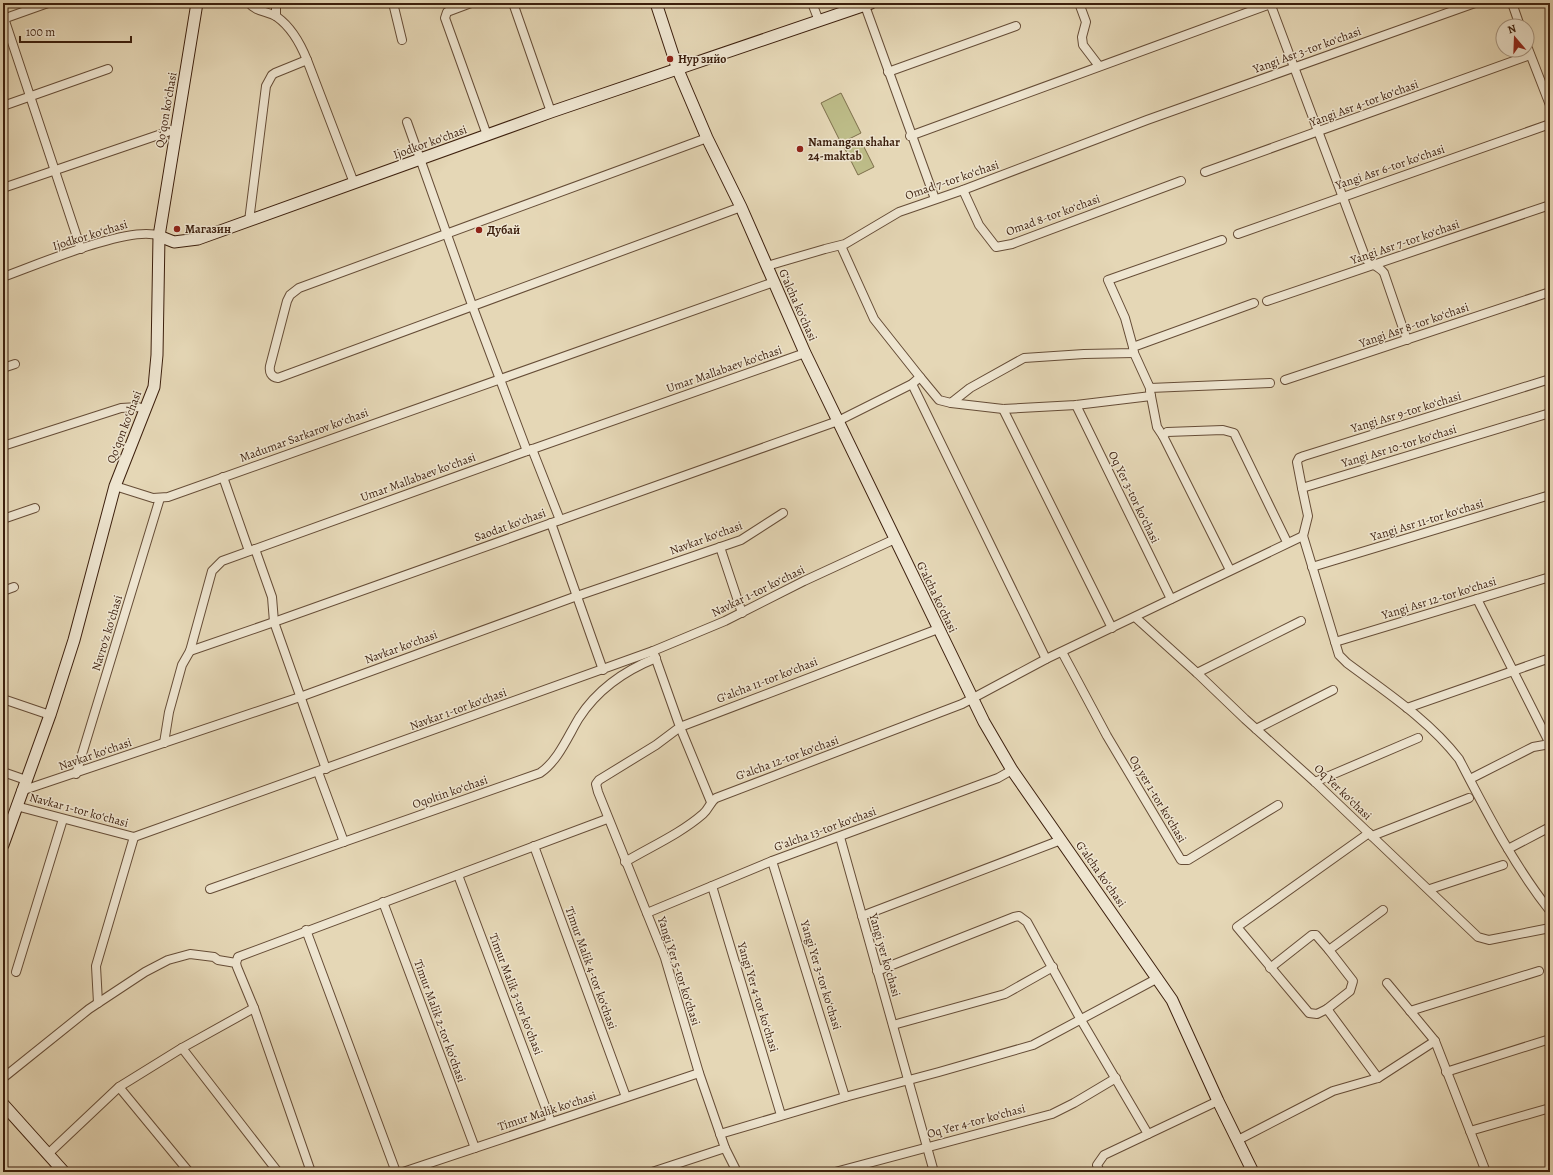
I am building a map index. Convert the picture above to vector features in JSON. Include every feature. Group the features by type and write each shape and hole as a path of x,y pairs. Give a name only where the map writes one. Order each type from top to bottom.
{"street":[{"path":"48,3 4,18 81,249"},
{"name":"Qoʻqon koʻchasi","path":"3,845 21,791 50,715 74,640 116,486 154,387 157,355 159,236 197,3"},
{"path":"249,3 256,9 276,16 284,23 302,46 354,182"},
{"path":"276,3 276,16"},
{"path":"393,3 402,40"},
{"path":"471,3 447,12 445,15 487,135"},
{"path":"513,3 551,112"},
{"name":"Gʻalcha koʻchasi","path":"656,3 678,70 706,138 741,207 805,353 973,699 999,749 1012,770 1172,1000 1218,1101 1253,1172"},
{"path":"812,3 818,21"},
{"path":"1079,3 1086,22 1082,37 1083,45 1099,66"},
{"path":"910,136 1271,3 1293,68 1366,259 1379,267 1386,278 1407,340"},
{"name":"Yangi Asr 3-tor koʻchasi","path":"1147,120 1475,3"},
{"path":"1512,3 1517,18"},
{"path":"867,4 888,72 934,199"},
{"name":"Ijodkor koʻchasi","path":"3,276 124,236 146,233 174,242 186,242 551,112 660,74 678,70 867,4"},
{"path":"888,72 1016,26"},
{"name":"Yangi Asr 4-tor koʻchasi","path":"1205,172 1522,58"},
{"path":"1531,58 1550,105"},
{"path":"248,221 266,86 272,75 275,73 308,60"},
{"path":"3,106 108,69"},
{"name":"Omad 7-tor koʻchasi","path":"767,266 825,248 841,246 854,241 899,212 963,190 1147,120"},
{"path":"407,122 472,305 500,378 560,520"},
{"name":"Yangi Asr 6-tor koʻchasi","path":"1238,234 1550,124"},
{"path":"3,188 176,129"},
{"path":"706,138 295,290 288,301 270,366 270,373 272,376 278,378 472,305 741,207"},
{"name":"Omad 8-tor koʻchasi","path":"963,190 979,226 996,247 1012,244 1181,181"},
{"name":"Yangi Asr 7-tor koʻchasi","path":"1267,301 1550,205"},
{"path":"1222,240 1108,280 1125,318 1134,350 1150,392 1157,427 1163,436 1230,570"},
{"path":"841,246 874,319 939,400 950,403 1002,409 1076,405 1150,392 1270,383"},
{"name":"Madumar Sarkarov koʻchasi","path":"160,498 774,282"},
{"name":"Yangi Asr 8-tor koʻchasi","path":"1286,380 1550,292"},
{"path":"950,403 970,388 1024,358 1134,350 1254,303"},
{"name":"Umar Mallabaev koʻchasi","path":"164,743 169,712 182,665 190,651 212,571 222,561 805,353"},
{"path":"3,368 15,364"},
{"name":"Saodat koʻchasi","path":"190,651 838,421 912,384 920,377"},
{"name":"Yangi Asr 9-tor koʻchasi","path":"1302,488 1297,462 1299,458 1550,379"},
{"path":"912,384 1046,659"},
{"name":"Oq Yer 3-tor koʻchasi","path":"1076,405 1171,599"},
{"path":"3,446 121,408 138,407 146,410"},
{"path":"1002,409 1112,628"},
{"name":"Yangi Asr 10-tor koʻchasi","path":"1302,488 1550,413"},
{"path":"1163,436 1167,432 1223,430 1234,433 1287,542"},
{"path":"223,477 272,598 274,622 300,697 344,842"},
{"path":"116,486 153,498 160,498"},
{"path":"1302,488 1308,516 1303,536 1335,642 1342,659 1407,708 1452,750 1470,779 1508,849 1534,891 1549,909"},
{"name":"Yangi Asr 11-tor koʻchasi","path":"1312,567 1550,495"},
{"name":"Navroʻz koʻchasi","path":"76,774 160,498"},
{"path":"3,519 35,508"},
{"name":"Navkar koʻchasi","path":"21,791 76,774 300,697 577,596 741,540 783,514"},
{"path":"551,523 603,670"},
{"path":"973,699 1046,659 1287,542 1303,536"},
{"name":"Navkar 1-tor koʻchasi","path":"16,806 134,837 603,670 655,654 894,539"},
{"path":"720,547 742,613"},
{"name":"Yangi Asr 12-tor koʻchasi","path":"1335,642 1550,577"},
{"path":"3,591 14,587"},
{"path":"1470,779 1533,747 1550,744 1477,599"},
{"name":"Oq Yer koʻchasi","path":"1135,617 1430,889 1482,940 1536,932 1550,928"},
{"path":"1197,673 1300,621"},
{"name":"Gʻalcha 11-tor koʻchasi","path":"607,819 596,784 599,780 656,745 680,727 938,629"},
{"name":"Oq yer 1-tor koʻchasi","path":"1062,652 1107,736 1181,860 1188,860 1278,805"},
{"path":"655,654 680,727 711,802"},
{"name":"Oqoltin koʻchasi","path":"210,889 540,772 552,762 582,713 598,694 655,654"},
{"path":"1407,708 1550,658"},
{"path":"1256,729 1333,690"},
{"path":"3,699 50,715"},
{"name":"Gʻalcha 12-tor koʻchasi","path":"625,862 696,820 707,810 711,802 723,795 973,699"},
{"path":"1315,782 1418,738"},
{"name":"Gʻalcha 13-tor koʻchasi","path":"647,913 772,861 998,778 1012,770"},
{"path":"3,772 26,780"},
{"path":"1270,968 1312,935 1316,935 1353,982 1350,991 1327,1009 1317,1014 1310,1013 1270,968 1239,930 1238,926 1370,834 1469,798"},
{"path":"16,972 62,819"},
{"path":"311,1172 254,1008 236,965 238,957 306,930 607,819"},
{"name":"Yangi Yer 5-tor koʻchasi","path":"607,819 665,958 699,1073 720,1134"},
{"path":"1508,849 1550,827"},
{"path":"98,1003 96,966 134,837"},
{"name":"Yangi yer koʻchasi","path":"840,837 928,1146 934,1172"},
{"path":"862,916 1061,840"},
{"name":"Timur Malik 4-tor koʻchasi","path":"534,846 626,1097"},
{"name":"Yangi Yer 3-tor koʻchasi","path":"772,861 845,1097"},
{"path":"1430,889 1503,865"},
{"name":"Timur Malik 3-tor koʻchasi","path":"458,874 551,1122"},
{"name":"Yangi Yer 4-tor koʻchasi","path":"712,886 780,1115"},
{"name":"Timur Malik 2-tor koʻchasi","path":"383,902 474,1148"},
{"path":"1328,950 1383,910"},
{"path":"878,971 1019,916 1027,922 1081,1020 1148,1134"},
{"path":"306,930 396,1172"},
{"path":"3,1078 98,1003 145,972 174,957 190,954 203,955 236,965"},
{"path":"893,1025 1005,994 1053,967"},
{"path":"1410,1011 1539,971"},
{"path":"737,1172 720,1134 780,1115 1033,1045 1158,978"},
{"path":"1387,983 1435,1041 1486,1172"},
{"path":"48,1154 119,1087 182,1048 254,1008"},
{"path":"1327,1009 1378,1078"},
{"path":"1446,1072 1550,1039"},
{"path":"1238,1140 1333,1091 1378,1078 1435,1041"},
{"path":"182,1048 278,1172"},
{"name":"Timur Malik koʻchasi","path":"403,1172 699,1073"},
{"name":"Oq Yer 4-tor koʻchasi","path":"835,1172 1052,1114 1116,1078"},
{"path":"119,1087 189,1172"},
{"path":"1097,1170 1104,1155 1218,1101"},
{"path":"3,1104 64,1172"},
{"path":"1470,1131 1550,1108"},
{"path":"652,1172 725,1148"}],"shaded area":[{"path":"841,93 861,133 841,143 821,103"},
{"path":"860,139 874,167 858,175 844,147"}],"place":[{"name":"Нур зийо","path":"670,59"},
{"name":"Namangan shahar 24-maktab","path":"800,149"},
{"name":"Магазин","path":"177,229"},
{"name":"Дубай","path":"479,230"}]}
